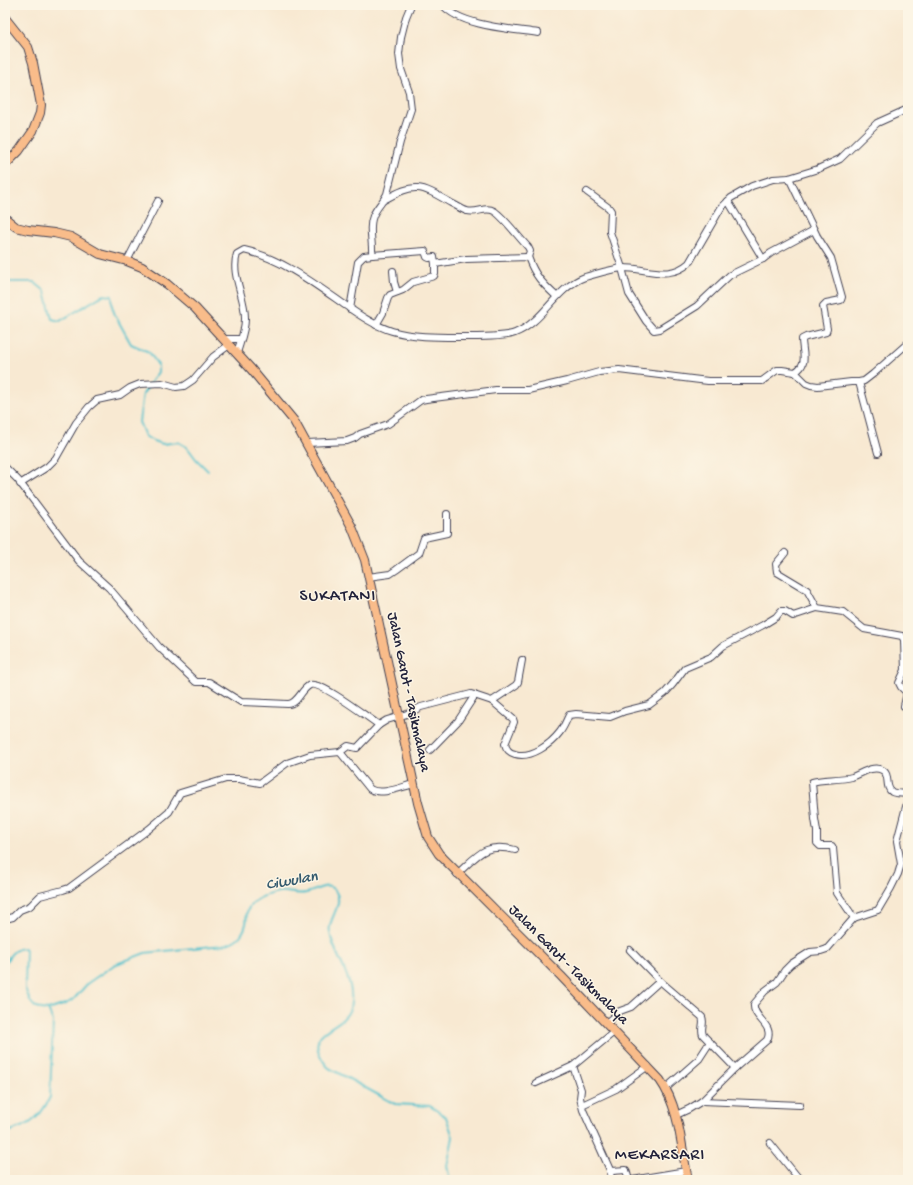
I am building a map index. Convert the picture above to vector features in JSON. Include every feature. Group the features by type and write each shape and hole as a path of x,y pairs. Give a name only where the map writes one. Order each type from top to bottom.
{"main road":[{"path":"5,18 22,38 31,54 41,106 33,131 19,151 5,165"},
{"name":"Jalan Garut - Tasikmalaya","path":"5,218 20,228 71,237 100,254 127,261 148,270 167,284 199,313 237,353 294,421 352,527 365,560 414,784 423,822 431,844 457,874 648,1066 666,1088 676,1115 688,1180"}],"street":[{"path":"372,255 371,223 373,215 384,200 400,142 412,109 409,92 401,69 399,54 401,37 411,5"},
{"path":"443,5 450,12 470,21 538,33"},
{"path":"237,353 245,318 234,265 237,254 244,250 265,255 304,277 350,309 376,324 392,331 440,337 476,337 514,334 533,322 546,310 556,296 563,290 583,278 622,268 666,272 682,270 689,263 717,214 728,201 752,186 773,179 788,178 811,173 840,159 878,123 908,110"},
{"path":"788,178 825,251 831,258 842,298 826,303 824,306 827,329 826,332 802,339 804,357 803,366 795,372"},
{"path":"384,200 402,190 417,187 433,192 467,211 476,212 485,209 495,212 528,247 530,251 528,257 534,272 556,296"},
{"path":"587,192 611,210 610,232 629,294 646,321 654,330 660,329 692,310 730,275 763,259 771,253 814,230"},
{"path":"127,261 158,201"},
{"path":"728,201 763,259"},
{"path":"350,309 358,262 364,256 425,251 427,258 434,257 434,276 413,282 403,290 388,298 383,312 376,324"},
{"path":"435,264 473,259 528,257"},
{"path":"393,271 397,292"},
{"path":"20,484 47,467 56,458 76,423 92,404 102,398 120,395 135,385 162,383 176,387 184,386 193,380 226,342 240,339"},
{"path":"307,443 347,441 355,438 360,434 388,424 421,400 496,390 528,390 598,372 619,370 708,381 762,381 777,370 782,370 795,372 811,386 859,382 868,377 908,343"},
{"path":"859,382 878,454"},
{"path":"5,467 20,484 79,561 109,588 159,646 196,682 209,682 241,702 288,704 292,704 308,686 312,684 318,685 338,696 379,725"},
{"path":"368,577 393,573 417,555 420,551 424,538 447,533 447,514"},
{"path":"785,552 776,564 777,572 807,590 817,608"},
{"path":"5,919 13,917 20,910 30,906 40,896 67,889 128,846 169,812 180,793 226,779 239,779 258,783 287,763 310,755 340,752 348,746 355,748 359,747 379,725 400,715 409,713 421,707 475,695 492,700 514,721 507,738 506,747 515,754 531,754 537,752 558,734 569,715 576,714 610,717 625,711 649,705 665,693 684,668 711,657 723,646 763,625 776,617 781,611 785,611 793,616 817,608 843,612 864,629 902,636 904,640 905,670 899,683 908,693 904,706"},
{"path":"492,700 516,685 518,682 522,660"},
{"path":"430,750 458,720 475,695"},
{"path":"340,752 374,792 414,784"},
{"path":"854,918 837,893 834,848 832,846 820,846 817,843 812,782 845,778 868,770 878,769 882,770 887,775 888,785 891,791 908,794"},
{"path":"676,1115 702,1101 735,1068 767,1040 769,1036 768,1030 754,1011 754,1004 776,982 788,967 810,952 827,949 854,918 878,910 898,874 901,864 897,841 908,799"},
{"path":"457,874 486,849 501,847 515,850"},
{"path":"630,950 660,981 702,1017 702,1032 735,1068"},
{"path":"606,1023 620,1011 631,1007 660,981"},
{"path":"536,1083 573,1066 614,1032"},
{"path":"666,1088 699,1059 710,1042"},
{"path":"573,1066 582,1090 580,1098 586,1118 603,1153 610,1171 611,1180"},
{"path":"582,1105 616,1089 648,1066"},
{"path":"702,1101 800,1105"},
{"path":"770,1143 800,1180"},
{"path":"610,1171 625,1170 629,1180"},
{"path":"632,1180 686,1171"}],"waterway":[{"path":"5,282 34,282 45,291 52,319 60,321 103,295 112,296 112,306 115,315 131,344 149,352 158,365 158,372 143,394 139,422 145,436 153,441 163,444 178,442 187,447 208,471"},
{"name":"Ciwulan","path":"5,963 15,951 25,948 25,988 30,1001 34,1006 48,1010 66,1004 74,999 88,983 114,965 145,953 223,945 232,942 243,932 249,907 260,898 279,892 303,893 323,887 332,888 336,892 338,903 331,923 330,933 351,988 351,998 350,1008 347,1015 323,1033 319,1038 317,1045 319,1053 324,1063 329,1068 395,1104 430,1106 446,1117 453,1137 447,1166 450,1180"},
{"path":"5,1135 34,1120 42,1111 50,1097 53,1021 48,1010"},
{"path":"5,1166 5,1174"}],"district":[{"name":"SUKATANI","path":"338,597"},
{"name":"MEKARSARI","path":"660,1156"}]}
